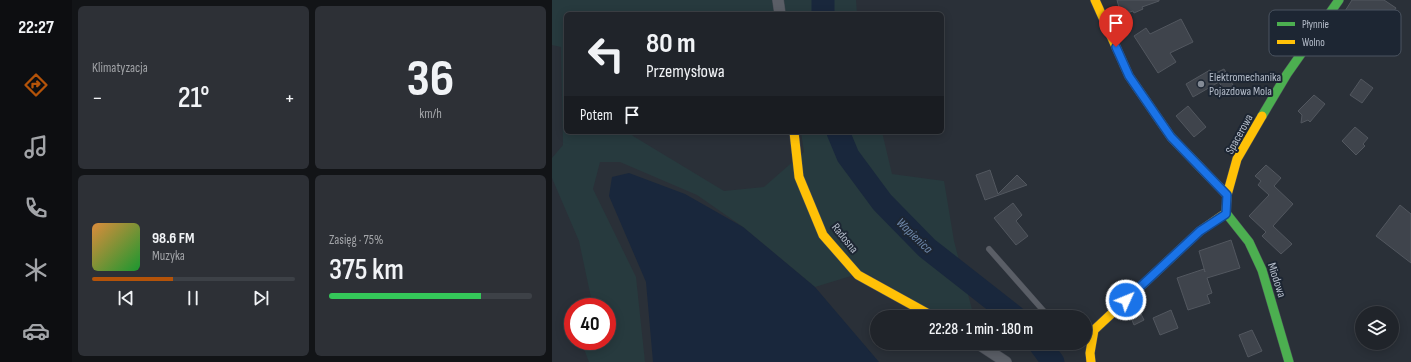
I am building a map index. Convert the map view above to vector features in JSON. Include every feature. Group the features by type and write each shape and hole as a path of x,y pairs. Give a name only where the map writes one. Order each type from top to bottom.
{"street":[{"path":"778,0 780,12"},
{"path":"1095,0 1129,76 1171,137 1227,195"},
{"name":"Spacerowa","path":"1332,10 1339,0"},
{"name":"Spacerowa","path":"1226,214 1227,195 1237,159 1287,74 1300,56"},
{"name":"Radosna","path":"794,134 799,177 822,235 858,275 921,310"},
{"path":"1091,362 1090,353 1094,330 1200,231 1226,214"},
{"name":"Miodowa","path":"1226,214 1249,242 1262,270 1289,362"},
{"path":"988,350 1006,362"}],"lane":[{"path":"989,249 1044,310"}],"green space":[{"path":"552,0 774,0 776,12 564,12 564,134 631,134 724,191 764,187 804,152 801,134 882,134 892,174 944,181 954,241 972,310 932,310 864,272 815,287 743,227 697,195 620,162 600,162 593,189 636,277 645,362 589,362 584,350 616,350 616,298 591,298 579,241 552,178 552,158 563,145 561,47 552,45"},
{"path":"783,0 856,0 857,12 785,12"}],"water":[{"path":"629,173 685,194 743,227 815,287 879,362 653,362 646,282 609,196 612,177"}],"building":[{"path":"1117,0 1159,1 1142,7 1143,9 1134,13 1133,11 1121,15"},
{"path":"1352,0 1384,0 1396,8 1395,10 1346,10"},
{"path":"1181,19 1193,42 1170,53 1176,62 1158,73 1134,36 1146,28 1150,34"},
{"path":"1224,69 1234,87 1225,92 1219,82 1193,97 1186,84 1210,70 1212,75"},
{"path":"1361,79 1373,88 1362,103 1350,95"},
{"path":"1314,95 1325,104 1310,122 1308,120 1301,123 1302,115 1298,111"},
{"path":"1188,106 1206,127 1194,137 1176,116"},
{"path":"1355,127 1368,138 1363,144 1365,146 1356,155 1342,141"},
{"path":"1266,165 1281,178 1274,186 1293,204 1273,226 1292,244 1281,254 1262,236 1266,232 1249,216 1269,195 1258,185 1261,181 1255,176"},
{"path":"990,170 998,194 1017,175 1027,185 985,200 976,175"},
{"path":"1013,203 1022,215 1016,221 1028,236 1016,245 994,218"},
{"path":"1400,205 1411,214 1411,263 1376,236"},
{"path":"1231,240 1240,268 1207,278 1212,293 1207,295 1210,303 1188,310 1177,278 1204,269 1205,272 1199,251"},
{"path":"1138,308 1144,320 1134,325 1129,313"},
{"path":"1171,310 1178,328 1160,335 1153,318"},
{"path":"1252,330 1262,351 1248,357 1239,335"}],"waterway":[{"name":"Wapienica","path":"823,0 823,12"},
{"name":"Wapienica","path":"839,134 848,156 882,202 927,248 1006,310"},
{"name":"Wapienica","path":"1044,350 1053,362"}],"traffic: fast":[{"path":"1332,10 1339,0"},
{"path":"1262,116 1300,56"},
{"path":"1226,213 1249,242 1262,270 1289,362"}],"traffic: slow":[{"path":"1095,0 1129,76 1171,137 1227,195"},
{"path":"1091,362 1090,353 1094,330 1200,231 1226,213 1227,195 1237,159 1262,116"},
{"path":"794,134 799,177 823,235 858,275 921,310"}],"place":[{"name":"Elektromechanika Pojazdowa Mola","path":"1201,84"}],"route":[{"path":"1116,47 1129,76 1171,137 1227,195 1226,214 1200,231 1126,300"}]}
